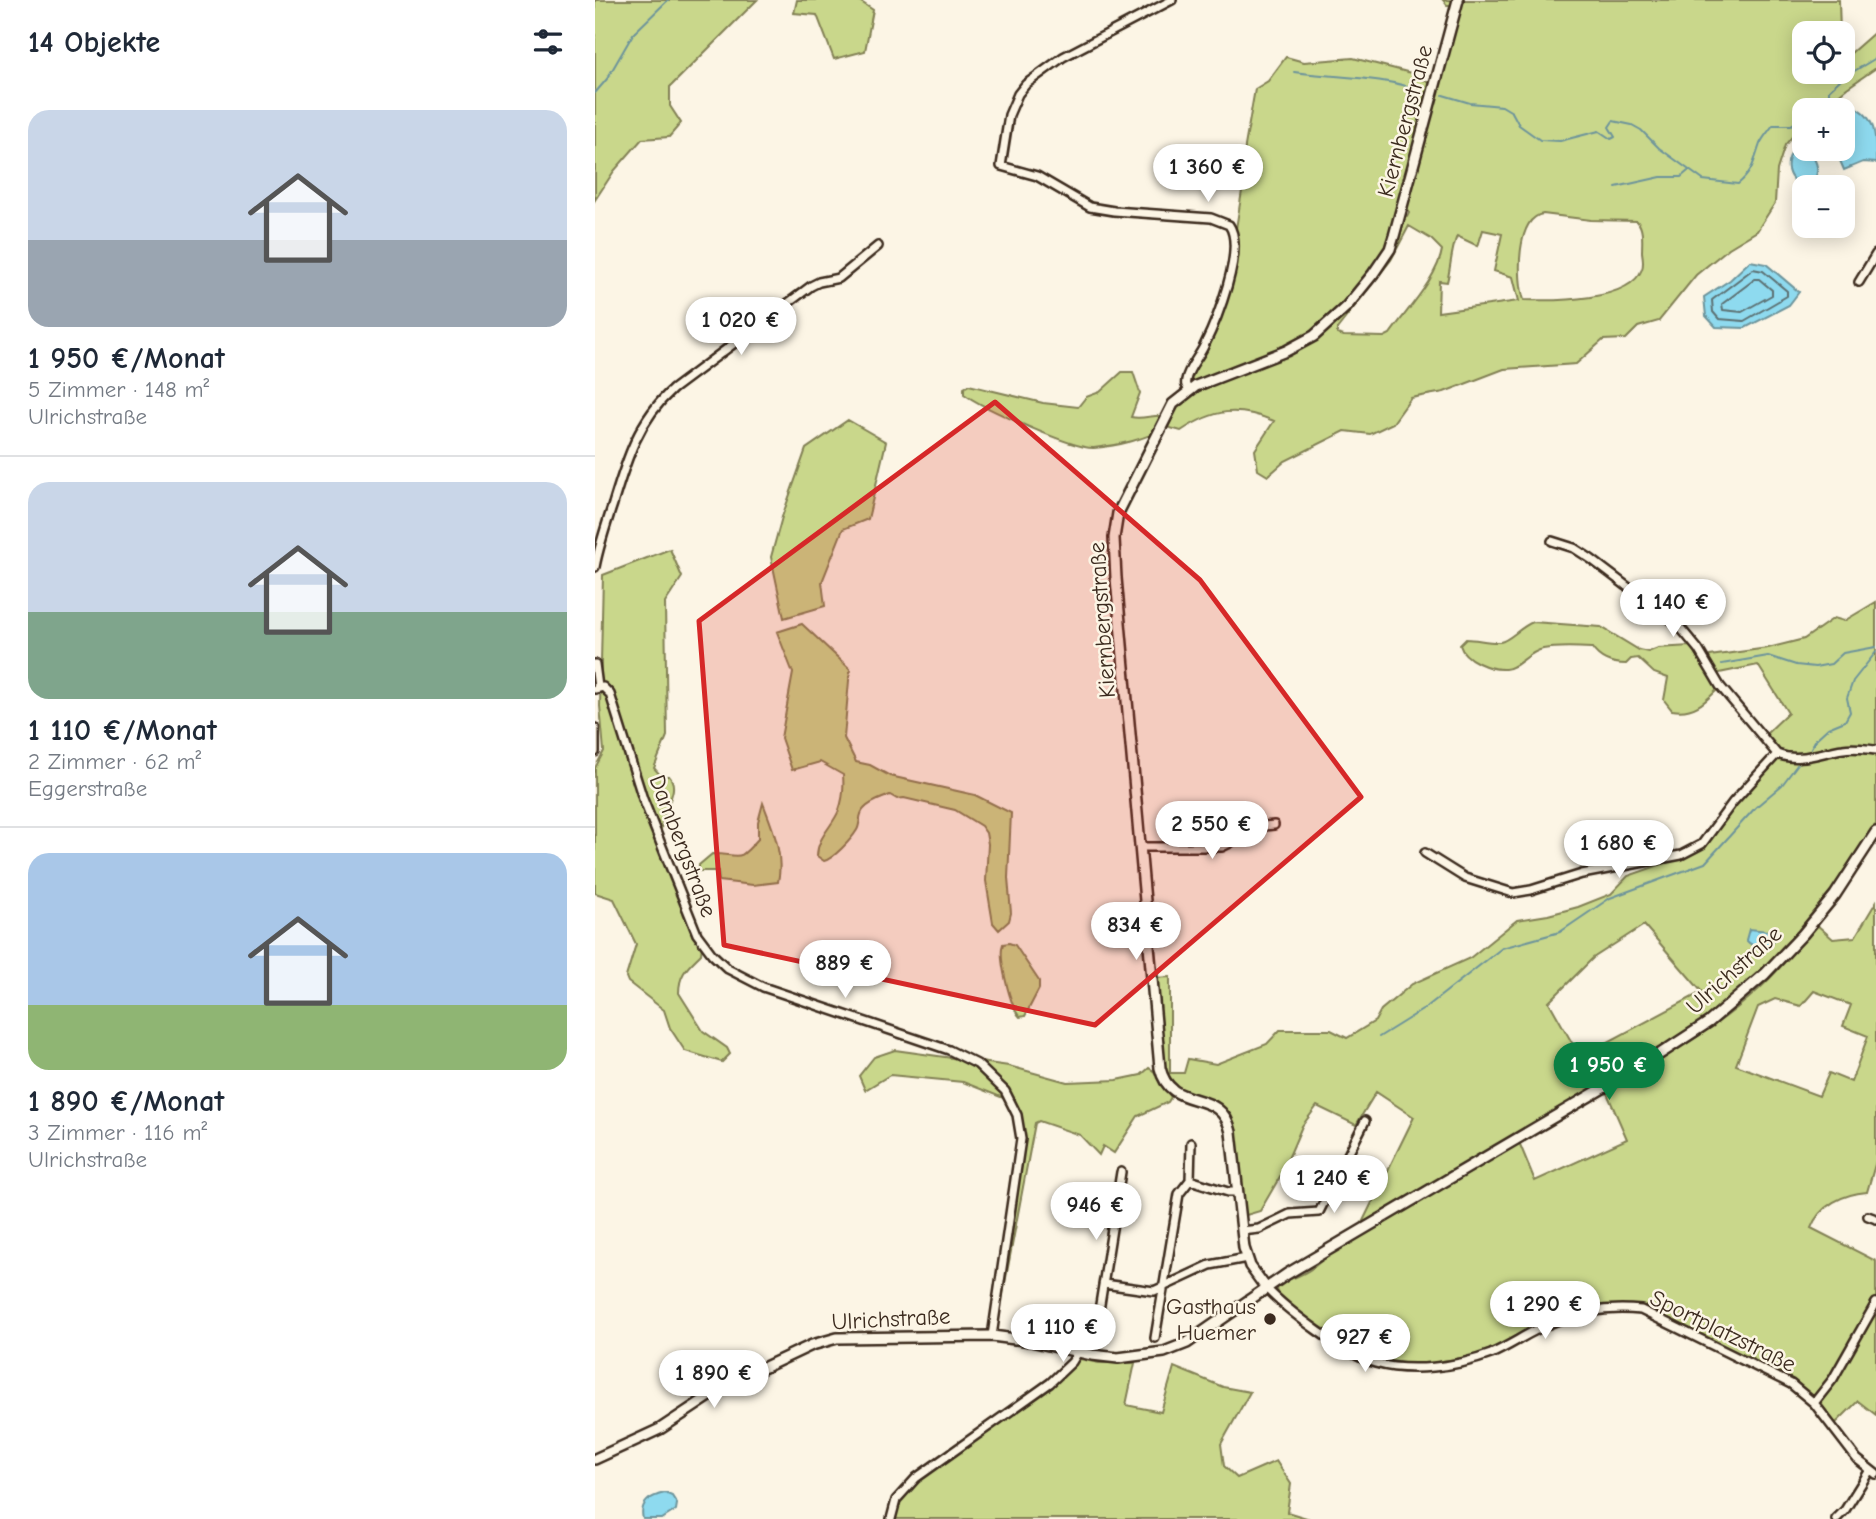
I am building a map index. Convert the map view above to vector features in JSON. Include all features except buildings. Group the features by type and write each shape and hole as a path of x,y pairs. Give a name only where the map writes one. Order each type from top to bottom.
{"street":[{"path":"1172,0 1062,58 1026,84 1009,115 1001,166 1038,176 1081,203 1101,210 1211,218 1229,225 1234,241 1229,276 1205,345 1186,378 1189,390"},
{"name":"Kiernbergstraße","path":"1266,1288 1247,1258 1227,1118 1213,1104 1173,1091 1164,1082 1161,1072 1116,578 1115,524 1123,499 1173,404 1189,390 1294,347 1314,336 1347,306 1383,261 1394,236 1458,0"},
{"path":"595,567 627,458 642,426 656,406 673,389 811,286 839,278 878,246"},
{"path":"1859,282 1876,254"},
{"path":"1552,541 1574,548 1591,559 1678,625 1698,649 1720,686 1777,754 1791,758 1841,749 1876,750"},
{"path":"595,664 597,688"},
{"name":"Dambergstraße","path":"597,688 607,690 610,694 643,800 690,921 718,961 738,975 763,987 966,1057 997,1081 1012,1103 1020,1126 1020,1157 992,1336"},
{"path":"595,728 595,752"},
{"path":"1425,853 1465,878 1513,892 1531,890 1582,874 1689,853 1702,844 1733,802 1777,754"},
{"path":"1141,847 1222,847 1230,843 1243,828 1274,825"},
{"name":"Ulrichstraße","path":"595,1458 660,1429 725,1386 828,1340 863,1336 992,1336 1118,1358 1164,1352 1200,1335 1266,1288 1649,1061 1709,1022 1765,974 1803,934 1835,895 1876,832"},
{"path":"1242,1231 1259,1229 1290,1214 1319,1212 1366,1121"},
{"path":"1156,1338 1179,1194 1189,1180 1191,1143"},
{"path":"1098,1317 1121,1172"},
{"path":"1189,1180 1228,1192 1238,1192"},
{"path":"1104,1284 1149,1291 1162,1288 1210,1265 1247,1258"},
{"name":"Sportplatzstraße","path":"1266,1288 1306,1322 1364,1359 1384,1365 1408,1367 1457,1363 1481,1357 1567,1317 1617,1309 1641,1310 1791,1384 1814,1403 1857,1459 1873,1472"},
{"path":"1814,1403 1833,1379 1876,1303"},
{"path":"891,1519 897,1500 916,1478 1050,1383 1066,1369 1078,1352"},
{"path":"1836,1519 1873,1472"}],"highlighted area":[{"path":"995,402 1200,580 1361,797 1095,1025 724,945 699,621"}],"green space":[{"path":"595,0 757,0 670,87 670,106 681,123 669,137 642,139 614,171 595,200"},
{"path":"797,0 858,0 873,10 865,51 834,59 817,15 794,13"},
{"path":"1443,0 1839,0 1840,21 1792,21 1792,84 1853,84 1835,98 1792,98 1792,137 1785,145 1777,170 1775,203 1757,231 1729,248 1696,275 1659,321 1638,327 1626,339 1603,340 1576,364 1504,369 1444,392 1411,398 1393,423 1370,434 1345,431 1285,461 1268,476 1258,470 1255,450 1274,421 1261,416 1237,412 1215,414 1181,431 1167,427 1132,441 1094,448 1067,442 1028,427 964,394 964,388 969,385 1043,403 1078,407 1086,397 1100,392 1122,372 1133,372 1140,393 1131,417 1166,416 1192,392 1294,351 1372,280 1403,218 1409,213 1406,204 1386,251 1349,298 1302,341 1193,382 1191,373 1226,292 1255,89 1268,81 1286,57 1304,62 1353,58 1411,73 1432,84 1452,5 1447,5","holes":["1543,214 1591,220 1637,221 1641,228 1643,263 1635,280 1607,294 1570,299 1524,300 1520,278 1521,251 1523,237 1534,218","1409,226 1431,239 1442,250 1421,293 1390,334 1384,337 1337,334 1337,329 1391,260","1483,230 1502,234 1494,271 1513,277 1519,301 1438,312 1439,281 1447,282 1457,236 1478,246"]},
{"path":"1876,31 1876,68 1855,82 1855,49"},
{"path":"848,420 886,442 868,519 843,529 822,582 825,606 784,618 771,557 782,517 806,449"},
{"path":"670,549 682,577 665,603 667,736 654,768 661,776 669,776 672,782 672,794 662,824 663,845 671,875 702,946 701,954 683,975 679,993 703,1031 727,1048 730,1054 722,1062 685,1051 670,1028 664,1010 628,982 626,977 636,944 614,899 595,893 595,768 604,751 600,706 603,575"},
{"path":"1876,602 1876,824 1843,878 1771,964 1719,1010 1671,1044 1361,1225 1414,1117 1376,1092 1356,1125 1317,1106 1302,1126 1282,1173 1260,1211 1243,1216 1238,1154 1231,1123 1225,1111 1216,1103 1182,1092 1166,1075 1160,1044 1155,978 1170,977 1170,1073 1184,1073 1188,1059 1216,1064 1267,1044 1280,1030 1331,1030 1347,1038 1375,1021 1381,1010 1412,984 1470,958 1517,920 1578,907 1611,894 1628,876 1694,853 1705,844 1727,814 1778,757 1765,735 1788,713 1758,665 1714,674 1707,661 1710,656 1768,648 1804,639 1834,618 1844,621","holes":["1644,925 1702,992 1580,1057 1549,1002 1593,958"]},
{"path":"1533,622 1601,627 1639,650 1648,652 1658,648 1690,646 1719,688 1693,708 1672,710 1664,700 1668,678 1654,673 1638,658 1631,659 1626,664 1616,663 1603,658 1592,648 1555,647 1532,653 1514,666 1499,669 1472,659 1460,645 1466,639 1500,642"},
{"path":"802,624 850,669 844,738 856,762 870,765 890,776 975,795 1011,813 1008,878 1011,913 1009,921 999,930 993,923 986,881 986,833 981,826 955,810 904,798 897,799 890,795 864,809 857,830 837,853 824,861 817,856 822,837 839,810 843,775 820,762 792,770 781,738 793,673 777,632"},
{"path":"763,803 779,852 778,882 753,885 719,881 718,871 699,871 699,865 712,854 738,856 751,847 758,839 758,822"},
{"path":"1876,902 1876,1161 1867,1192 1849,1195 1833,1202 1820,1213 1811,1228 1876,1261 1876,1415 1858,1401 1835,1424 1819,1404 1821,1400 1791,1382 1664,1316 1633,1306 1541,1325 1478,1355 1420,1365 1380,1361 1350,1347 1302,1317 1278,1294 1277,1288 1284,1282 1306,1272 1328,1254 1519,1142 1535,1181 1627,1139 1606,1091 1685,1044 1741,1004 1774,974 1817,925 1833,939 1855,937","holes":["1814,991 1851,1005 1843,1026 1868,1036 1851,1082 1829,1073 1819,1096 1736,1065 1758,1007 1775,999 1801,1006"]},
{"path":"1003,944 1015,945 1039,981 1039,989 1025,1016 1020,1017 1012,1003 1004,970"},
{"path":"895,1050 1009,1066 1067,1082 1117,1080 1141,1075 1149,1068 1171,1097 1168,1102 1138,1116 1114,1153 1103,1146 1099,1155 1080,1135 1039,1121 1035,1123 999,1315 1022,1162 1023,1124 1016,1103 963,1082 890,1075 865,1090 859,1076 874,1057"},
{"path":"1080,1359 1099,1363 1135,1363 1126,1405 1161,1412 1174,1367 1223,1387 1250,1392 1221,1444 1224,1466 1237,1478 1276,1461 1291,1484 1287,1512 1310,1519 894,1519 901,1499 926,1474 1051,1386"}],"water":[{"path":"1855,107 1863,112 1872,125 1876,142 1876,163 1863,162 1844,170 1840,161 1855,161"},
{"path":"1792,152 1792,161 1815,161 1816,175 1792,175 1792,178 1788,170"},
{"path":"1750,261 1766,264 1799,292 1789,305 1745,328 1716,327 1706,316 1704,297 1730,280"},
{"path":"1749,929 1779,932 1773,942 1761,948 1746,940"},
{"path":"665,1493 672,1496 677,1504 676,1510 662,1519 643,1519 642,1513 647,1501"}],"waterway":[{"path":"595,93 607,79 633,34 668,0"},
{"path":"1443,95 1470,103 1502,106 1512,112 1519,125 1540,140 1560,141 1599,131 1611,139 1615,137 1609,127 1613,121 1632,125 1703,180 1738,184 1750,171 1761,141 1773,125 1791,125 1801,119 1805,108 1819,96 1829,97 1829,90 1841,79 1876,58"},
{"path":"1294,72 1375,80 1422,91"},
{"path":"1616,187 1661,177 1681,177 1688,171"},
{"path":"1722,664 1768,656 1796,665 1815,667 1831,664 1843,653 1876,647"},
{"path":"1811,748 1828,728 1845,721 1850,712 1847,698 1853,681 1876,652"},
{"path":"1379,1037 1424,1009 1502,948 1560,932 1610,898 1705,863 1756,807 1782,785 1800,761"}],"place":[{"name":"Gasthaus Huemer","path":"1270,1319"}]}
